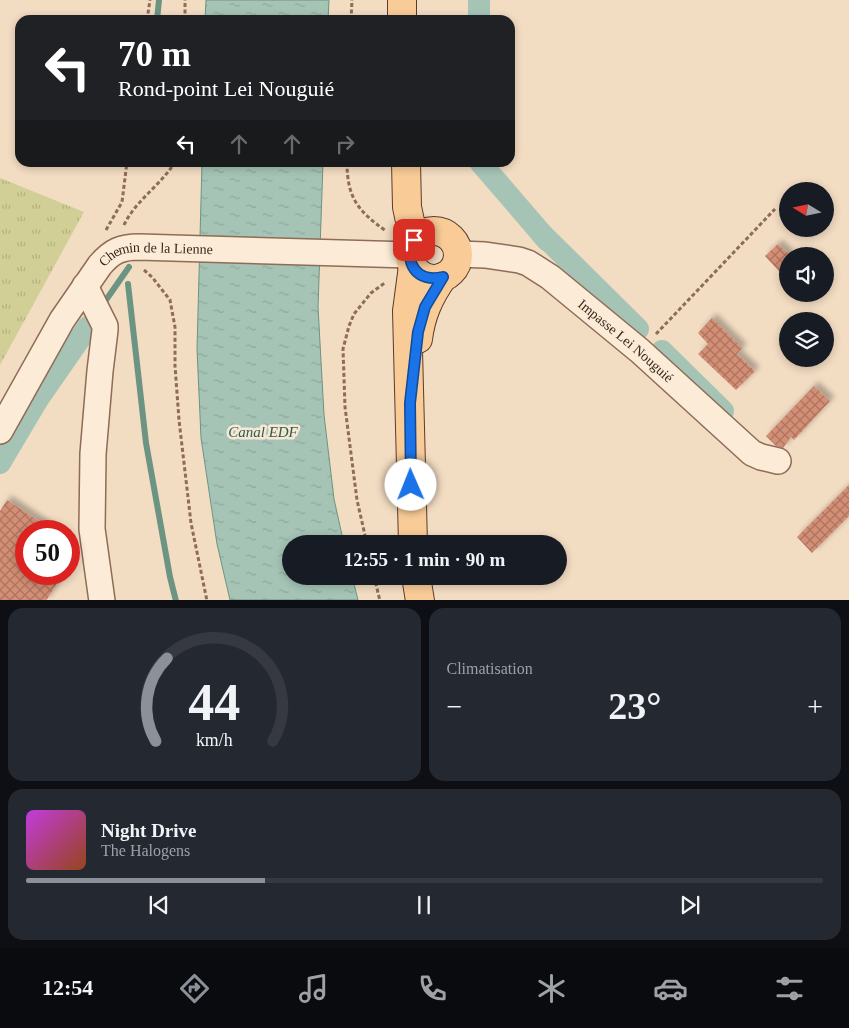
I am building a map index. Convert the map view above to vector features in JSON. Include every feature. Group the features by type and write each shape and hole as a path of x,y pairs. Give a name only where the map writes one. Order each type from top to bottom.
{"main road":[{"path":"402,0 402,15"},
{"path":"406,167 407,206 412,252 407,311 413,535"},
{"path":"414,167 425,204 442,232"},
{"path":"410,403 421,319 428,301 443,277 454,268 458,254 453,240 442,232 427,232 420,235 412,252 422,276 436,279 443,277"},
{"path":"418,585 420,600"}],"street":[{"name":"Chemin de la Lienne","path":"0,431 62,320 85,286 106,258 128,248 374,256 412,252"},
{"name":"Impasse Lei Nouguié","path":"458,254 499,256 528,263 550,277 640,351 752,453 778,461"},
{"path":"85,286 105,330 93,454 92,529 102,600"}],"path":[{"path":"148,15 150,0"},
{"path":"185,0 185,15"},
{"path":"351,15 352,0"},
{"path":"172,167 155,188 132,211 121,231 128,248 170,300 175,327 179,420 191,523 207,600"},
{"path":"347,167 349,189 356,205 412,252 371,293 354,314 345,338 343,363 345,407 356,500 365,535"},
{"path":"640,351 775,210"},
{"path":"376,585 380,600"}],"green space":[{"path":"0,178 84,212 0,365"}],"water":[{"path":"206,0 329,0 328,15 205,15"},
{"name":"Canal EDF","path":"202,167 323,167 318,307 324,415 334,499 342,535 282,535 282,585 354,585 358,600 230,600 217,544 201,438 197,349"}],"building":[{"path":"778,244 781,247 779,247 779,271 765,256"},
{"path":"712,318 742,348 737,354 755,371 736,390 698,354 708,344 698,333"},
{"path":"814,386 830,401 794,440 791,437 783,448 776,446 766,436"},
{"path":"849,485 849,516 812,553 797,537"},
{"path":"7,500 37,520 15,520 15,585 56,585 47,600 0,600 0,511"}],"waterway":[{"path":"158,15 159,0"},
{"path":"479,0 479,15"},
{"path":"484,167 547,240"},
{"path":"544,236 638,329"},
{"path":"106,300 129,267"},
{"path":"128,284 146,443 176,600"},
{"path":"0,463 38,399 88,327"},
{"path":"662,351 723,411"}],"route":[{"path":"411,485 410,403 418,332 425,307 443,277 429,278 417,272 410,261 414,240"}]}
